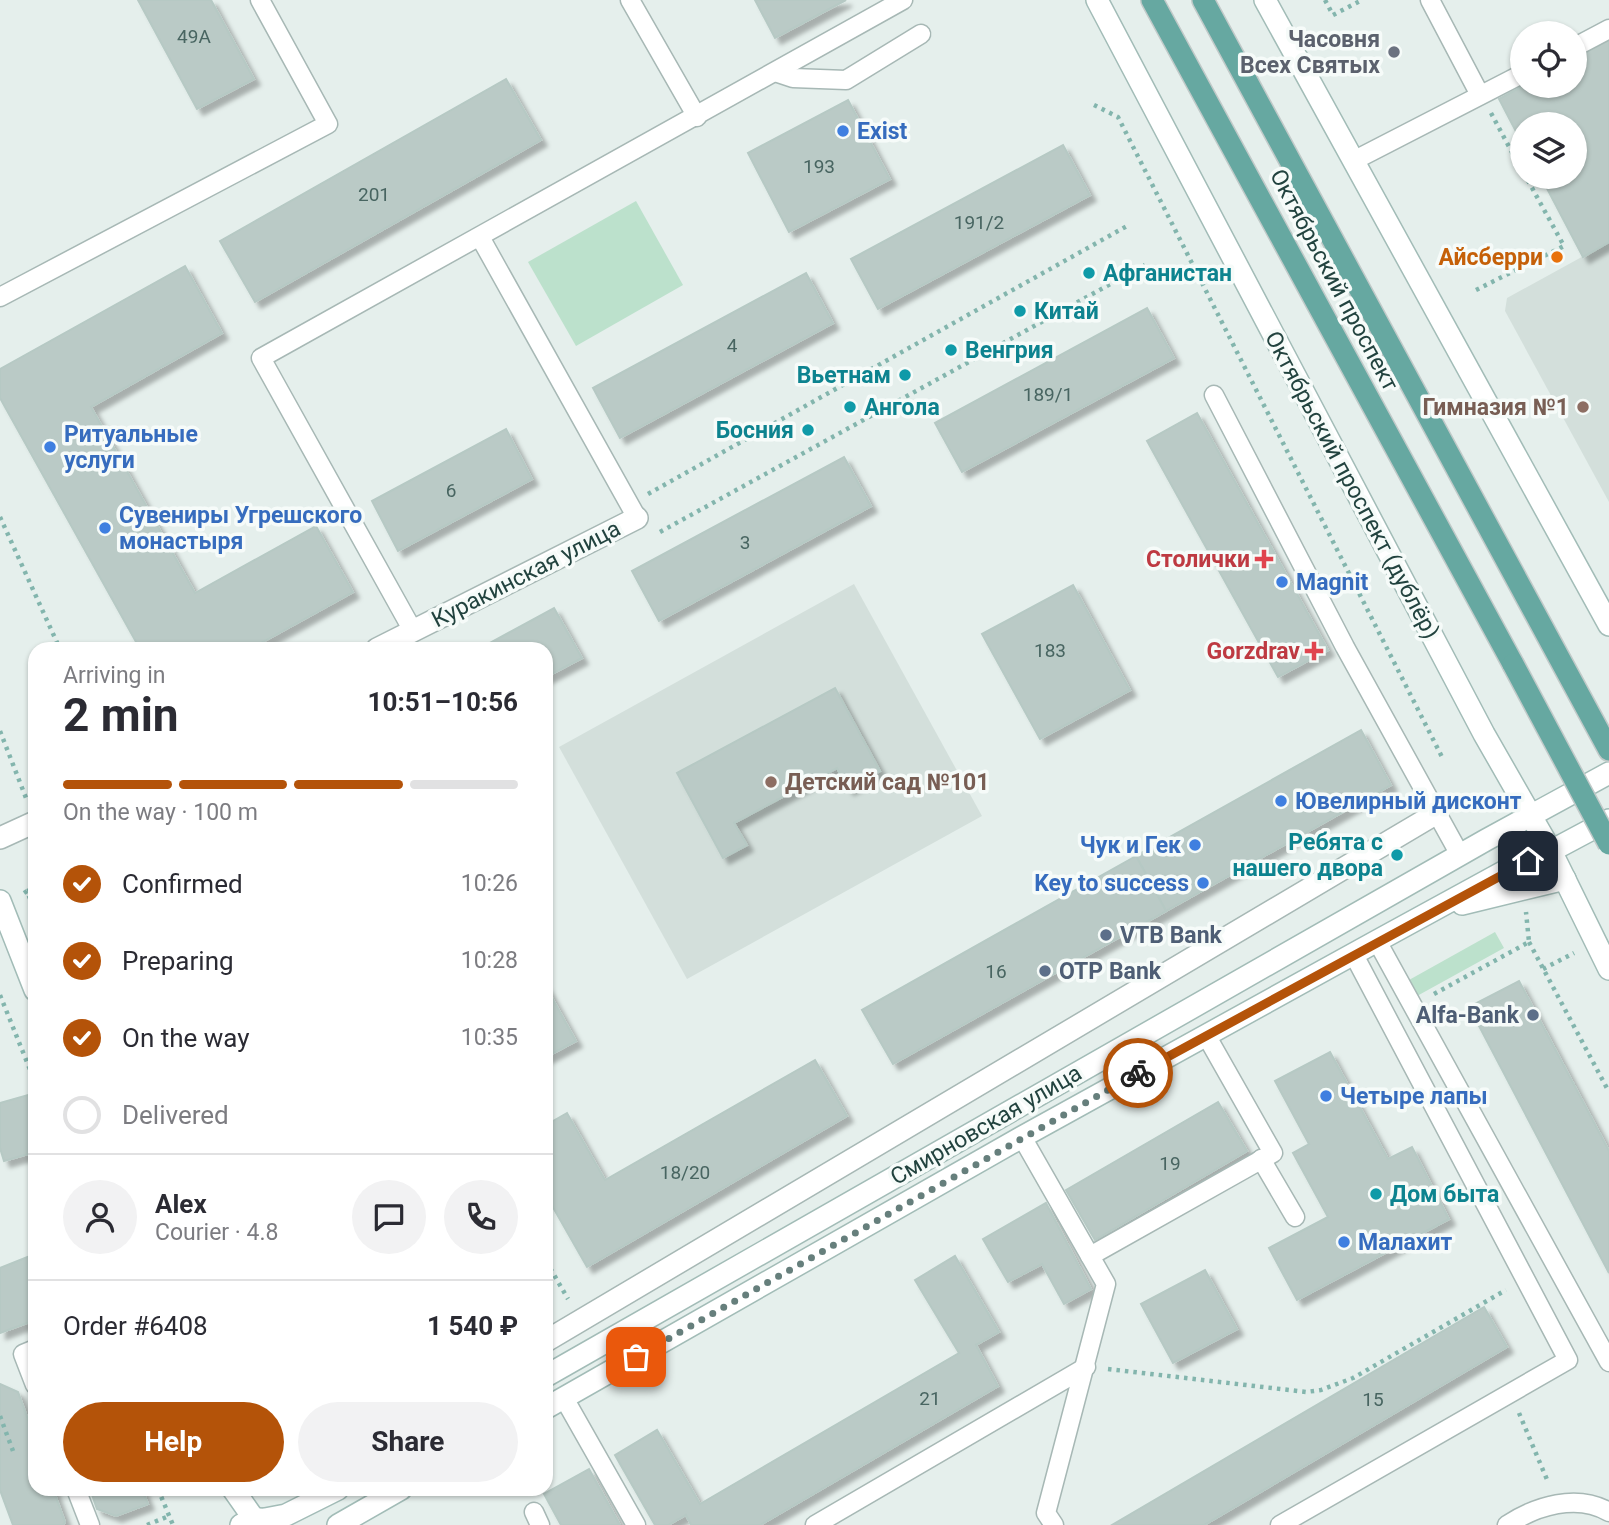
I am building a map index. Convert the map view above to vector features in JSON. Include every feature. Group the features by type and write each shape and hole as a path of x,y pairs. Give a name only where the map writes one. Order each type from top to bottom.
{"main road":[{"name":"Октябрьский проспект (дублёр)","path":"1097,0 1484,734 1551,851 1609,969"},
{"name":"Октябрьский проспект","path":"1152,0 1609,844"},
{"name":"Октябрьский проспект","path":"1203,0 1609,750"},
{"path":"1265,0 1609,625"},
{"name":"Куракинская улица","path":"391,642 633,511"},
{"name":"Смирновская улица","path":"553,1372 1460,855 1609,774"},
{"path":"553,1337 1437,813"},
{"name":"Смирновская улица","path":"555,1403 1022,1137 1377,940 1505,871 1551,851 1609,820"},
{"path":"0,838 28,825"},
{"name":"Смирновская улица","path":"1432,911 1565,879"},
{"path":"0,901 28,972"},
{"path":"232,1525 233,1496"},
{"path":"238,1496 259,1522 286,1515 324,1496"},
{"path":"338,1525 389,1496"}],"lane":[{"path":"0,297 328,124 260,0"},
{"path":"630,0 697,117"},
{"path":"413,631 261,358 778,73 903,0"},
{"path":"1430,0 1480,95"},
{"path":"1587,41 1609,29"},
{"path":"778,73 816,80 846,80 921,34"},
{"path":"1353,161 1510,80"},
{"path":"480,237 633,511"},
{"path":"1214,395 1345,647 1460,855"},
{"path":"1377,940 1609,1362"},
{"path":"1280,1525 1568,1360 1354,955"},
{"path":"1090,1256 1273,1153 1206,1035"},
{"path":"1022,1137 1106,1284 1046,1513 1054,1525"},
{"path":"1261,1159 1295,1217"},
{"path":"28,1352 23,1354 28,1367"},
{"path":"815,1525 1086,1367"},
{"path":"555,1403 636,1525"},
{"path":"79,1496 90,1525"},
{"path":"1507,1525 1556,1503 1597,1505 1609,1512"}],"path":[{"path":"1325,0 1333,15 1362,0"},
{"path":"1480,95 1510,149"},
{"path":"1094,106 1118,117 1442,757"},
{"path":"1476,290 1564,246 1533,189"},
{"path":"1127,226 633,511 648,538 1145,265"},
{"path":"0,517 57,642"},
{"path":"0,731 28,804"},
{"path":"1526,908 1529,942 1609,1092"},
{"path":"1413,1006 1529,942"},
{"path":"0,995 28,1065"},
{"path":"553,1273 568,1299"},
{"path":"1086,1367 1306,1392 1321,1390 1353,1378 1526,1279"},
{"path":"1511,1392 1556,1503"},
{"path":"0,1416 13,1451"},
{"path":"161,1496 173,1525"},
{"path":"147,1525 169,1516"}],"shaded area":[{"name":"Гимназия №1","path":"1609,242 1609,502 1505,311 1507,298"},
{"name":"Детский сад №101","path":"854,584 982,816 687,979 559,747"}],"green space":[{"path":"636,201 683,285 576,346 528,262"},
{"path":"1495,932 1504,948 1417,996 1409,980"}],"building":[{"path":"138,0 211,0 254,79 197,109"},
{"path":"755,0 846,0 775,38"},
{"path":"1609,40 1609,242 1583,257 1547,189 1587,189 1587,112 1510,112 1510,120 1499,99 1510,93 1510,98 1587,98 1587,52"},
{"path":"506,79 541,140 255,302 220,241"},
{"path":"848,100 890,179 789,232 748,153"},
{"path":"1063,145 1090,195 878,309 851,259"},
{"path":"185,266 222,333 91,407 195,593 316,526 353,592 263,642 136,642 0,398 0,369"},
{"path":"806,273 833,323 620,438 593,388"},
{"path":"1147,308 1174,358 962,472 935,423"},
{"path":"1197,413 1328,650 1278,677 1147,441"},
{"path":"506,429 532,479 398,551 372,501"},
{"path":"844,457 871,506 659,621 632,571"},
{"path":"1073,585 1130,690 1040,739 982,634"},
{"path":"554,608 582,658 553,673 553,642 492,642"},
{"path":"835,688 880,771 848,789 837,768 734,823 747,845 723,858 677,773"},
{"path":"1361,730 1391,785 1166,911 1136,856"},
{"path":"1136,856 1166,911 893,1064 862,1010"},
{"path":"1519,981 1609,1151 1609,1273 1469,1007"},
{"path":"553,1000 576,1041 553,1053"},
{"name":"Дом быта","path":"1330,1052 1388,1159 1412,1147 1449,1219 1297,1300 1269,1248 1328,1217 1293,1153 1309,1144 1275,1081"},
{"path":"815,1060 847,1116 587,1267 553,1207 553,1121 567,1113 605,1180"},
{"path":"28,1095 28,1154 4,1161 0,1148 0,1103"},
{"path":"1218,1102 1247,1151 1095,1240 1066,1190"},
{"path":"1046,1203 1091,1289 1064,1304 1042,1264 1008,1282 983,1239"},
{"path":"955,1256 999,1332 976,1345 998,1386 760,1525 691,1525 686,1515 668,1525 655,1525 615,1455 657,1430 700,1504 959,1353 915,1280"},
{"path":"28,1257 28,1323 0,1333 0,1268"},
{"path":"1205,1270 1237,1329 1173,1363 1141,1304"},
{"path":"1484,1307 1507,1347 1204,1525 1112,1525"},
{"path":"0,1384 18,1392 28,1420 28,1496 56,1496 65,1522 63,1525 13,1525 0,1490"},
{"path":"589,1469 620,1525 561,1525 545,1496 553,1496 553,1489"},
{"path":"92,1496 145,1496 148,1504 116,1516 97,1509"}],"way so far":[{"path":"636,1357 1138,1073"}],"place":[{"name":"Часовня Всех Святых","path":"1394,52"},
{"name":"Exist","path":"843,131"},
{"name":"Айсберри","path":"1557,257"},
{"name":"Афганистан","path":"1089,273"},
{"name":"Китай","path":"1020,311"},
{"name":"Венгрия","path":"951,350"},
{"name":"Вьетнам","path":"905,375"},
{"name":"Ангола","path":"850,407"},
{"name":"Гимназия №1","path":"1583,407"},
{"name":"Босния","path":"808,430"},
{"name":"Ритуальные услуги","path":"50,447"},
{"name":"Сувениры Угрешского монастыря","path":"105,528"},
{"name":"Столички","path":"1264,559"},
{"name":"Magnit","path":"1282,582"},
{"name":"Gorzdrav","path":"1314,651"},
{"name":"Детский сад №101","path":"771,782"},
{"name":"Ювелирный дисконт","path":"1281,801"},
{"name":"Чук и Гек","path":"1195,845"},
{"name":"Ребята с нашего двора","path":"1397,855"},
{"name":"Key to success","path":"1203,883"},
{"name":"VTB Bank","path":"1106,935"},
{"name":"OTP Bank","path":"1045,971"},
{"name":"Alfa-Bank","path":"1533,1015"},
{"name":"Четыре лапы","path":"1326,1096"},
{"name":"Дом быта","path":"1376,1194"},
{"name":"Малахит","path":"1344,1242"}],"route":[{"path":"1138,1073 1377,940 1528,861"}]}
